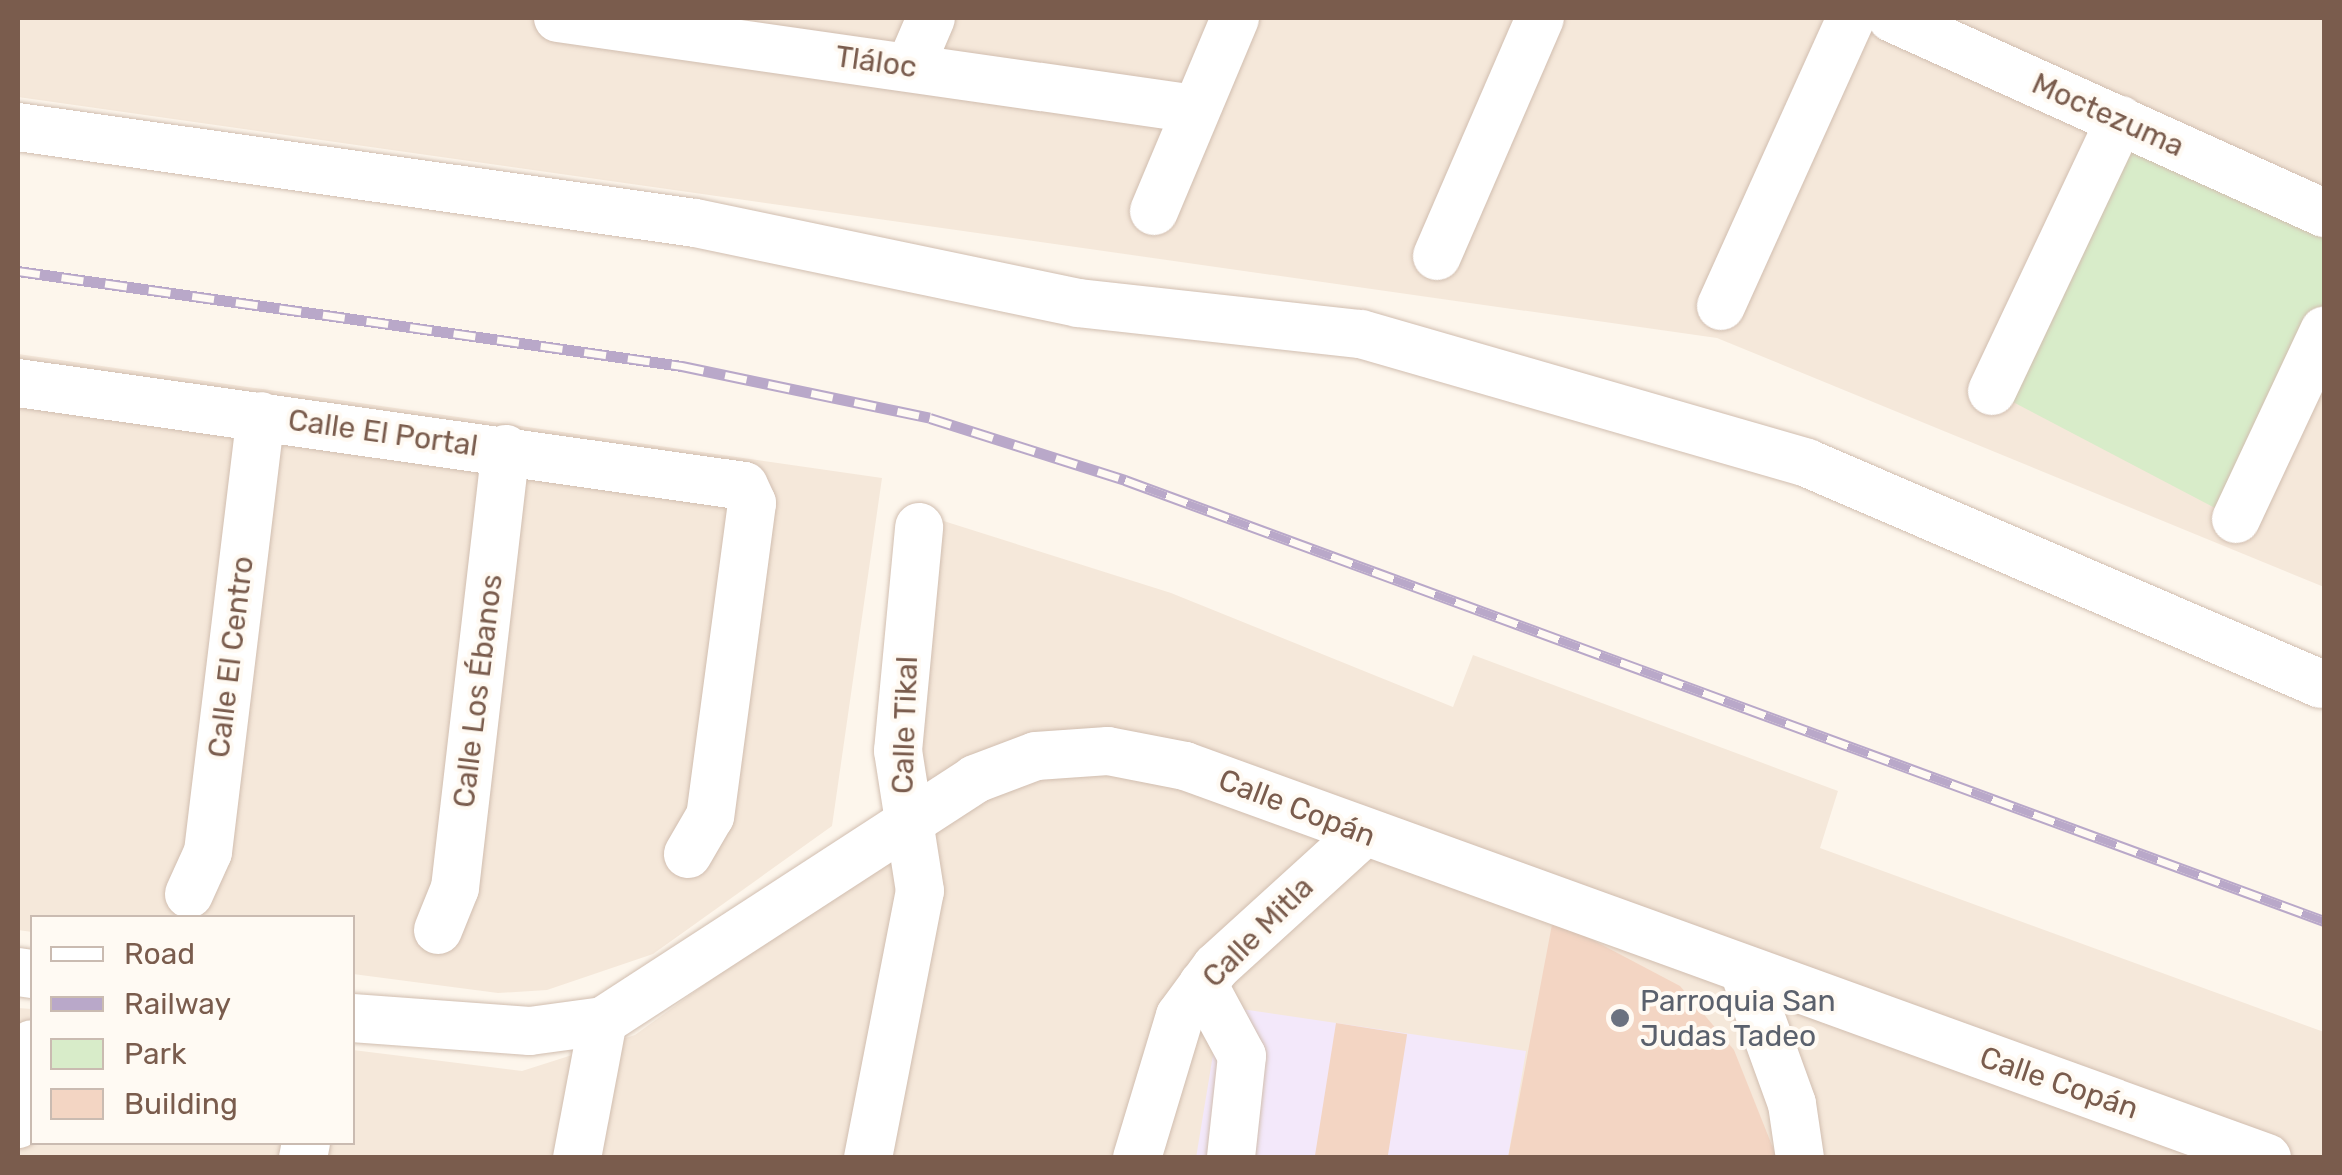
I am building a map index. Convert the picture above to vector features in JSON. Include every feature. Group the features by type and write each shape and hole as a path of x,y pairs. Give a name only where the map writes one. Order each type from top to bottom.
{"street":[{"name":"Tláloc","path":"558,18 641,23 1195,109"},
{"path":"910,67 932,18"},
{"path":"1154,211 1235,18"},
{"path":"1436,256 1540,18"},
{"path":"1721,306 1851,18"},
{"name":"Moctezuma","path":"1892,18 2324,212"},
{"path":"1992,391 2120,120"},
{"path":"18,127 695,223 1078,304 1360,334 1807,463 2321,684"},
{"path":"2236,519 2324,330"},
{"name":"Calle El Portal","path":"18,383 506,450 747,489 710,816 688,854"},
{"name":"Calle El Centro","path":"189,894 208,852 260,416"},
{"name":"Calle Los Ébanos","path":"438,930 455,888 506,450"},
{"name":"Calle Tikal","path":"868,1158 916,920 917,861 906,822 898,751 919,527"},
{"name":"Calle Copán","path":"355,1018 530,1031 603,1021 975,779 1036,756 1108,751 1185,766 1746,974 2164,1140 2266,1158"},
{"name":"Calle Mitla","path":"1137,1158 1158,1068 1204,984 1362,834"},
{"path":"1746,974 1787,1088 1800,1158"},
{"path":"1204,984 1242,1056 1231,1158"},
{"path":"578,1158 603,1021"},
{"path":"18,1124 30,1055"}],"shaded area":[{"path":"18,18 2324,18 2324,587 1717,338 18,97"},
{"path":"18,354 882,478 832,826 653,954 547,990 498,993 355,974 355,915 30,915 30,932 18,930"},
{"path":"931,517 1171,593 1453,707 1473,655 1838,791 1820,848 2324,1032 2324,1157 18,1158 18,1008 30,1009 30,1145 355,1145 355,1050 522,1071 635,1035 894,847"},
{"path":"1221,1006 1526,1051 1508,1157 1196,1158"}],"green space":[{"path":"2115,130 2324,215 2324,331 2236,519 1992,391"}],"building":[{"name":"Parroquia San Judas Tadeo","path":"1553,919 1680,986 1734,1050 1777,1158 1508,1158"},
{"path":"1336,1023 1407,1034 1388,1158 1315,1158"}],"railway":[{"path":"18,271 682,366 930,418 1125,480 2324,921"}],"place":[{"name":"Parroquia San Judas Tadeo","path":"1620,1018"}]}
